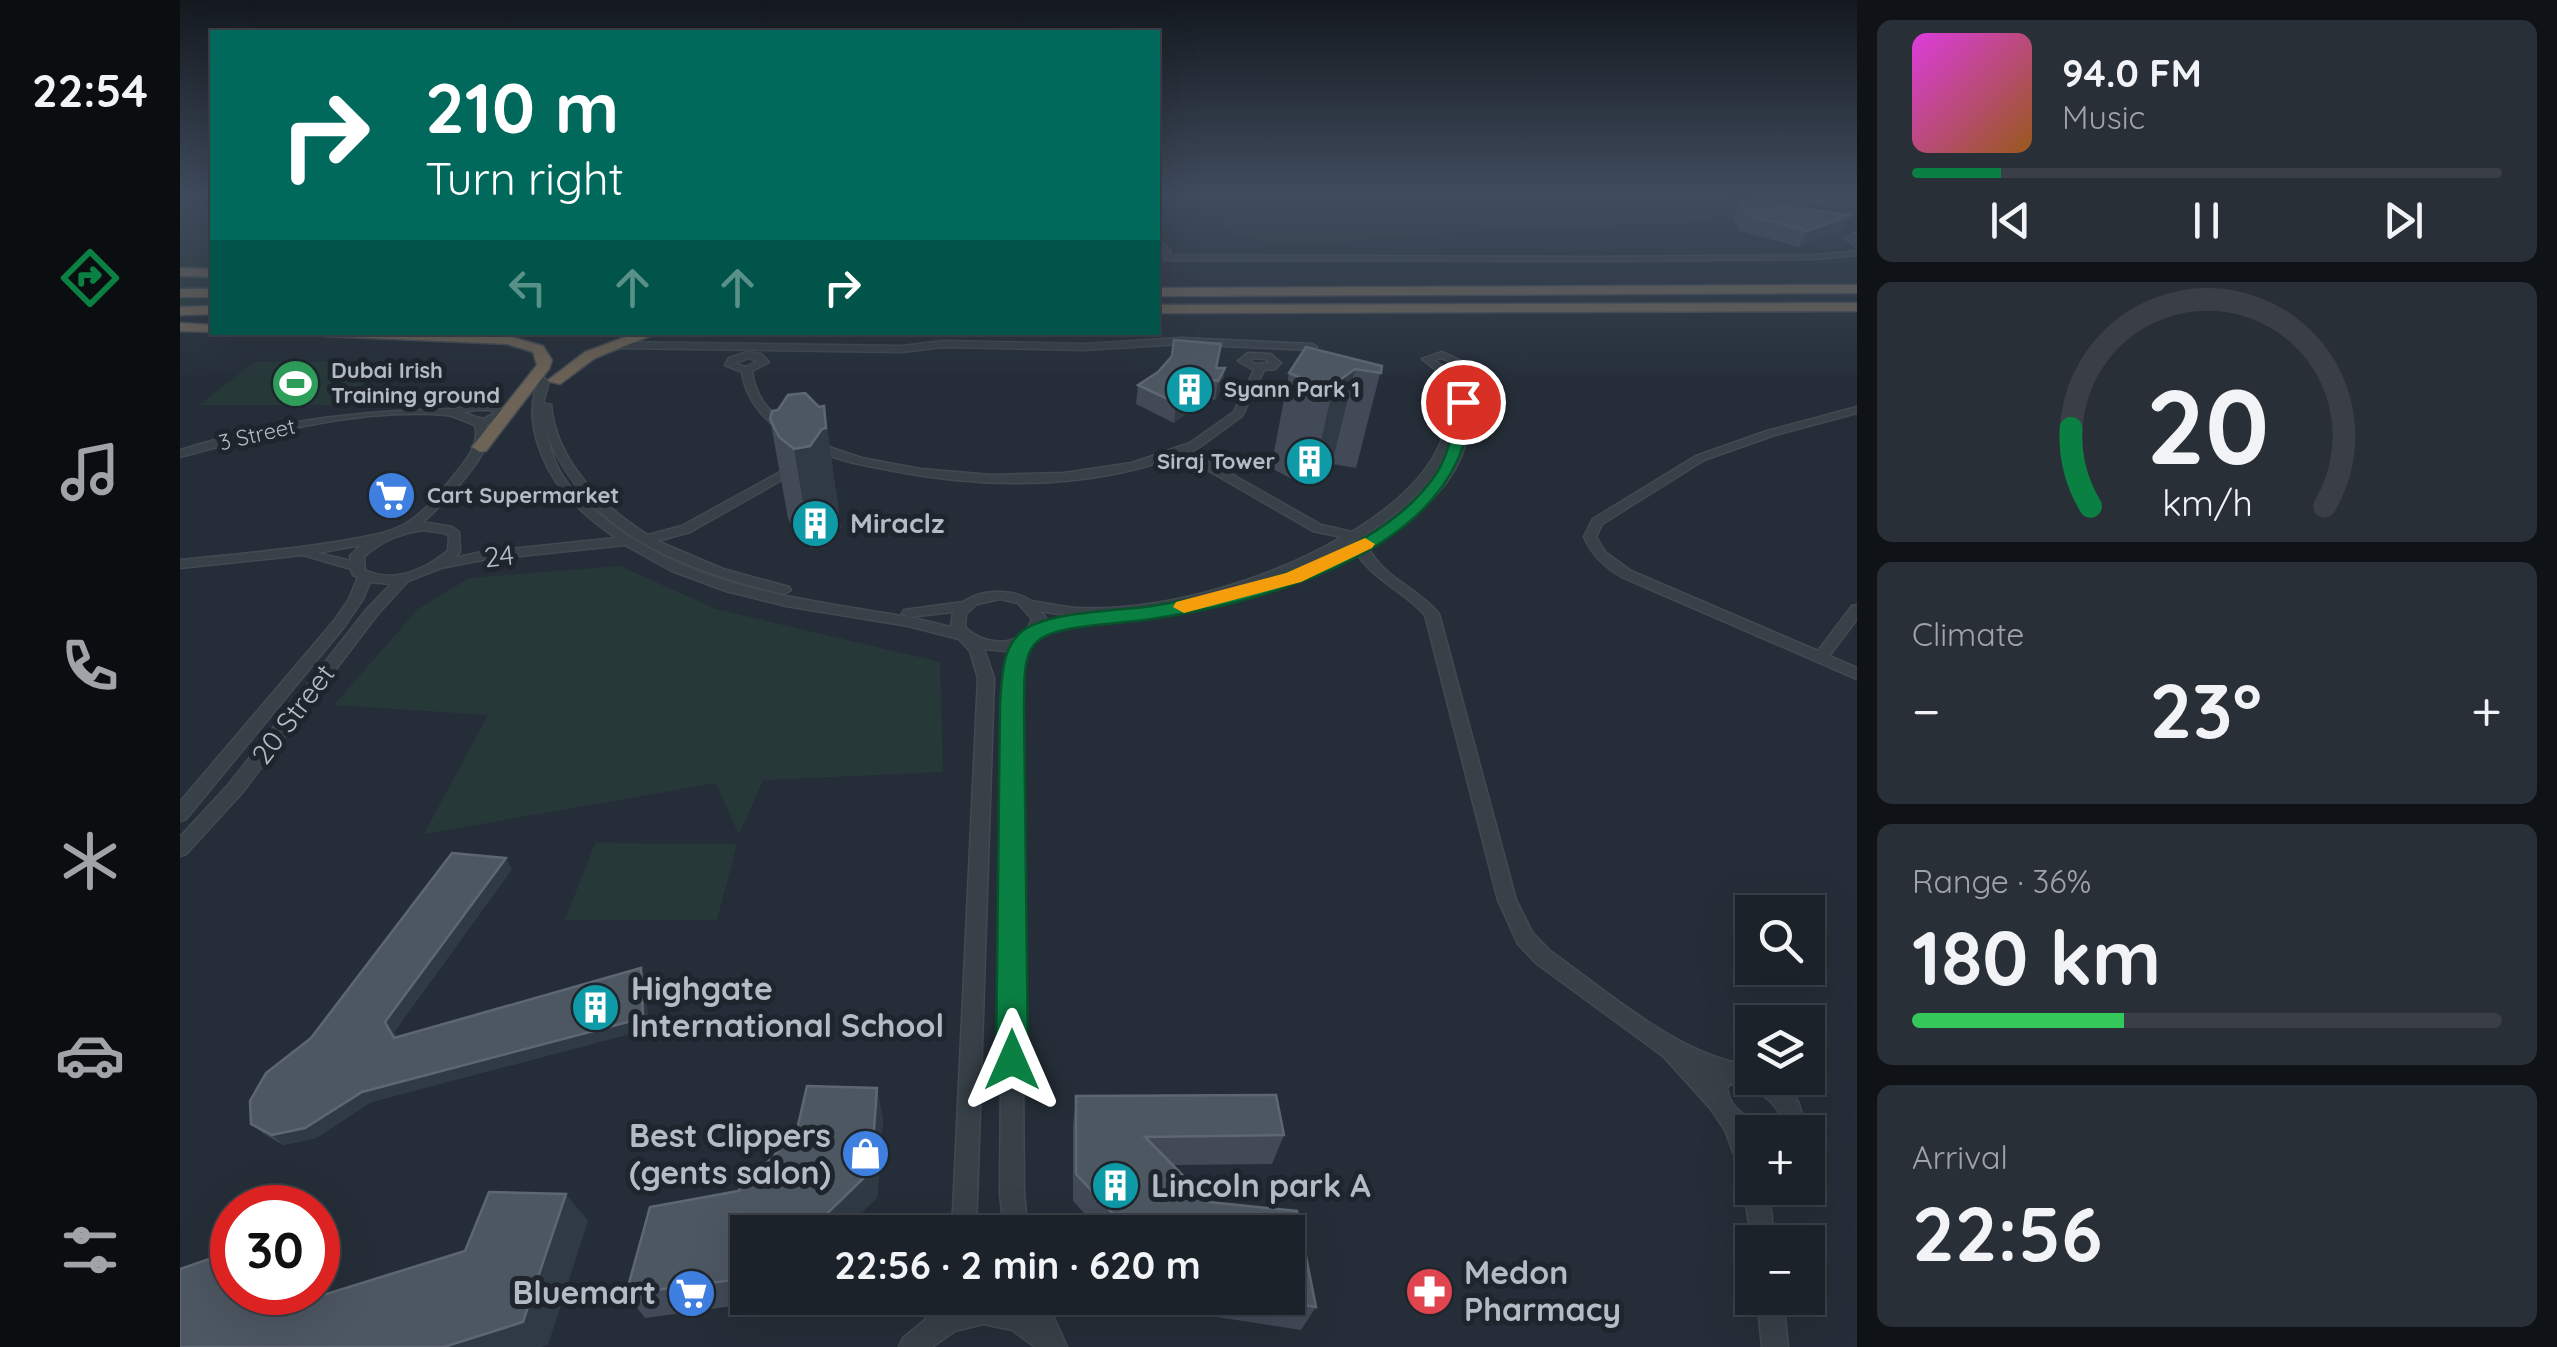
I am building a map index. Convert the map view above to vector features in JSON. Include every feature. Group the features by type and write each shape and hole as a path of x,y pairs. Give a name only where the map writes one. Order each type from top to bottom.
{"highway":[{"path":"180,277 210,278"},
{"path":"1160,292 1857,289"},
{"path":"180,293 210,293"},
{"path":"1160,308 1857,306"},
{"path":"1160,316 1258,308"},
{"path":"180,309 210,309"},
{"path":"180,325 210,325"},
{"path":"394,335 535,339 554,348 558,356 550,381"},
{"path":"394,335 508,340 530,345 543,354 540,373 480,447"},
{"path":"550,381 579,361 644,335"}],"street":[{"path":"1160,258 1764,257"},
{"path":"613,345 902,349 943,344 1084,347 1192,341 1312,346"},
{"path":"550,381 536,412 550,463 573,499 627,541 696,576 752,594 933,625 994,647 1030,636 1251,591 1360,542 1416,508 1450,467 1464,424 1463,402 1454,373 1459,365 1456,359 1442,355 1427,359 1444,372 1452,394 1454,418 1444,454 1408,500 1360,542"},
{"path":"747,370 752,394 762,410 796,437 825,451 919,476 993,481 1086,475 1137,465 1181,450 1220,428 1249,403 1260,368"},
{"path":"550,381 546,417 572,475 610,515 646,540 708,569 824,600 910,612 965,606 1000,595 1030,605 1084,613 1153,604 1261,579 1330,557 1378,571 1423,602 1432,614 1513,919 1542,957 1671,1050 1735,1120"},
{"name":"3 Street","path":"180,454 317,421 387,413 454,412 488,406 500,410 498,416 480,422 469,422 454,412"},
{"path":"1857,410 1770,433 1700,458 1604,518 1591,532 1596,550 1620,570 1857,674"},
{"name":"3 Street","path":"480,422 480,447"},
{"path":"180,564 295,553 382,537 406,528 429,511 480,447"},
{"path":"1181,450 1317,528 1360,542 1378,571"},
{"path":"646,540 686,529 825,451"},
{"path":"570,549 591,536 600,522"},
{"path":"406,528 448,530 458,542 509,552"},
{"path":"1317,528 1330,557"},
{"path":"675,554 686,529"},
{"name":"20 Street","path":"180,814 339,624 356,599 360,572 357,556 382,537"},
{"name":"24","path":"404,578 509,552 627,541"},
{"path":"430,570 444,561 458,542"},
{"path":"295,553 360,572 404,578"},
{"name":"20 Street","path":"180,849 236,789 372,612 404,578"},
{"path":"1014,1215 1012,704 1014,665 1039,618 1030,605"},
{"path":"965,606 957,620 977,650 986,678 965,1215"},
{"path":"1820,658 1857,609"},
{"path":"1671,1050 1735,1071"},
{"path":"1716,1100 1714,1090 1720,1076 1735,1075"},
{"path":"912,1347 936,1324 966,1312 998,1311 1027,1322 1054,1346"},
{"path":"936,1324 939,1315"},
{"path":"1040,1315 1054,1346"},
{"path":"1772,1315 1776,1347"}],"shaded area":[{"path":"180,257 210,257 210,303 180,318"},
{"name":"Dubai Irish Training ground","path":"255,362 387,362 341,405 199,405"},
{"path":"620,566 716,609 940,662 943,772 763,780 739,835 716,783 424,834 488,715 334,705 418,609 469,578"},
{"path":"595,843 737,844 717,920 565,920"}],"building":[{"path":"1174,340 1221,344 1216,368 1225,368 1218,381 1208,379 1176,403 1138,385 1158,372 1172,356"},
{"path":"1306,347 1382,366 1381,373 1355,369 1334,384 1312,383 1289,373"},
{"path":"805,393 819,407 824,406 826,428 810,446 794,449 779,437 770,419 772,411 778,410 788,395"},
{"name":"Highgate International School","path":"452,853 506,858 385,1022 394,1038 641,968 643,1018 362,1092 305,1128 272,1135 251,1124 250,1101 266,1073 311,1038"},
{"path":"807,1086 877,1088 871,1171 826,1215 730,1215 730,1280 626,1294 650,1207 738,1191 796,1134"},
{"path":"1276,1095 1284,1135 1145,1137 1209,1202 1297,1211 1298,1215 1114,1215 1076,1174 1076,1096"},
{"path":"489,1192 566,1194 523,1322 444,1347 180,1347 180,1269 210,1259 210,1315 340,1315 340,1290 465,1251"},
{"path":"1305,1251 1316,1307 1305,1305"}],"slow traffic":[{"path":"1184,607 1294,577 1365,544"}],"place":[{"name":"Dubai Irish Training ground","path":"296,383"},
{"name":"Syann Park 1","path":"1189,389"},
{"name":"Siraj Tower","path":"1310,461"},
{"name":"Cart Supermarket","path":"392,495"},
{"name":"Miraclz","path":"815,523"},
{"name":"Highgate International School","path":"596,1007"},
{"name":"Best Clippers (gents salon)","path":"866,1154"},
{"name":"Lincoln park A","path":"1116,1186"},
{"name":"Medon Pharmacy","path":"1429,1291"},
{"name":"Bluemart","path":"691,1293"}],"route":[{"path":"1012,1060 1012,704 1014,665 1024,641 1036,632 1063,624 1155,612 1251,591 1332,562 1361,547 1407,516 1444,476 1458,450 1464,424 1463,402"}]}
